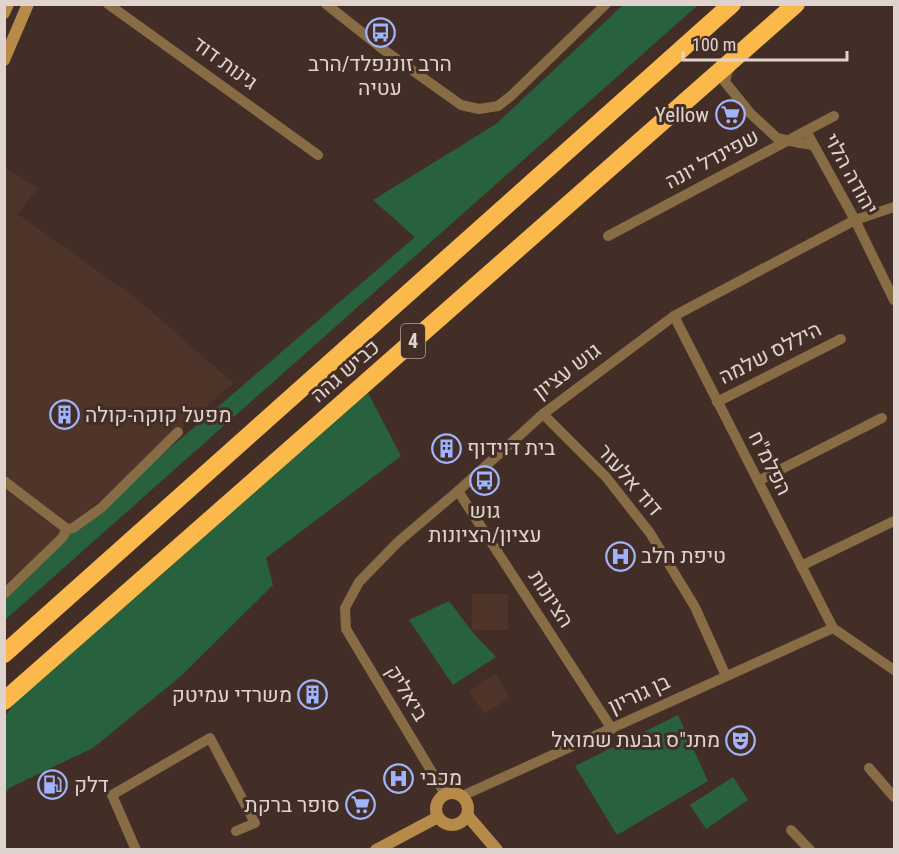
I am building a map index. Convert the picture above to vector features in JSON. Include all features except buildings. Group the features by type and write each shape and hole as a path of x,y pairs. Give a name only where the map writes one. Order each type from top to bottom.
{"highway":[{"name":"כביש גהה","path":"4,654 732,4"},
{"name":"כביש גהה","path":"4,701 796,4"}],"street":[{"path":"4,13 8,4"},
{"path":"4,60 28,4"},
{"name":"גינות דוד","path":"108,4 318,155"},
{"path":"326,4 384,50 461,105 479,109 498,106 511,96 606,4"},
{"path":"738,56 727,73 725,82 755,118 777,138 813,144"},
{"name":"שפינדל יונה","path":"608,236 834,116"},
{"name":"יהודה הלוי","path":"806,132 855,220 894,300"},
{"name":"גוש עציון","path":"345,608 359,582 398,542 543,414 674,316 855,220 894,207"},
{"name":"הפלמ\"ח","path":"674,316 832,628"},
{"name":"היללס שלמה","path":"717,402 841,339"},
{"name":"דוד אלעזר","path":"543,414 606,477 650,533 695,607 726,676"},
{"path":"758,481 882,417"},
{"path":"4,594 62,538 66,530 73,528 101,508 178,432"},
{"path":"4,481 66,530"},
{"name":"הציונות","path":"458,491 612,729"},
{"path":"801,566 894,521"},
{"name":"ביאליק","path":"345,608 346,629 446,794"},
{"path":"832,628 894,670"},
{"name":"בן גוריון","path":"462,796 832,628"},
{"path":"135,849 112,795 210,738 255,823 236,831"},
{"path":"869,768 894,797"},
{"path":"446,794 462,796 468,804 467,815 461,822 447,824 438,817 436,812 438,802 446,794"},
{"path":"467,815 497,849"},
{"path":"376,849 438,817"},
{"path":"791,830 810,849"}],"shaded area":[{"path":"4,167 38,188 18,214 137,299 233,383 5,584"},
{"path":"472,594 508,594 508,630 472,630"},
{"path":"495,674 510,698 484,714 469,691"}],"green space":[{"path":"623,5 698,5 5,620 4,591 415,237 373,200 496,124"},
{"path":"367,391 401,456 266,558 273,585 181,676 93,748 9,788 5,795 5,716 20,695"},
{"path":"449,601 474,634 496,657 453,685 409,620"},
{"path":"678,715 708,781 617,835 575,766"},
{"path":"733,777 748,800 706,829 690,805"}],"place":[{"name":"הרב זוננפלד/הרב עטיה","path":"380,33"},
{"name":"Yellow","path":"730,115"},
{"name":"מפעל קוקה-קולה","path":"64,415"},
{"name":"בית דוידוף","path":"446,448"},
{"name":"גוש עציון/הציונות","path":"485,480"},
{"name":"טיפת חלב","path":"620,556"},
{"name":"משרדי עמיטק","path":"313,695"},
{"name":"מתנ\"ס גבעת שמואל","path":"741,740"},
{"name":"מכבי","path":"399,778"},
{"name":"דלק","path":"53,785"},
{"name":"סופר ברקת","path":"361,805"}]}
